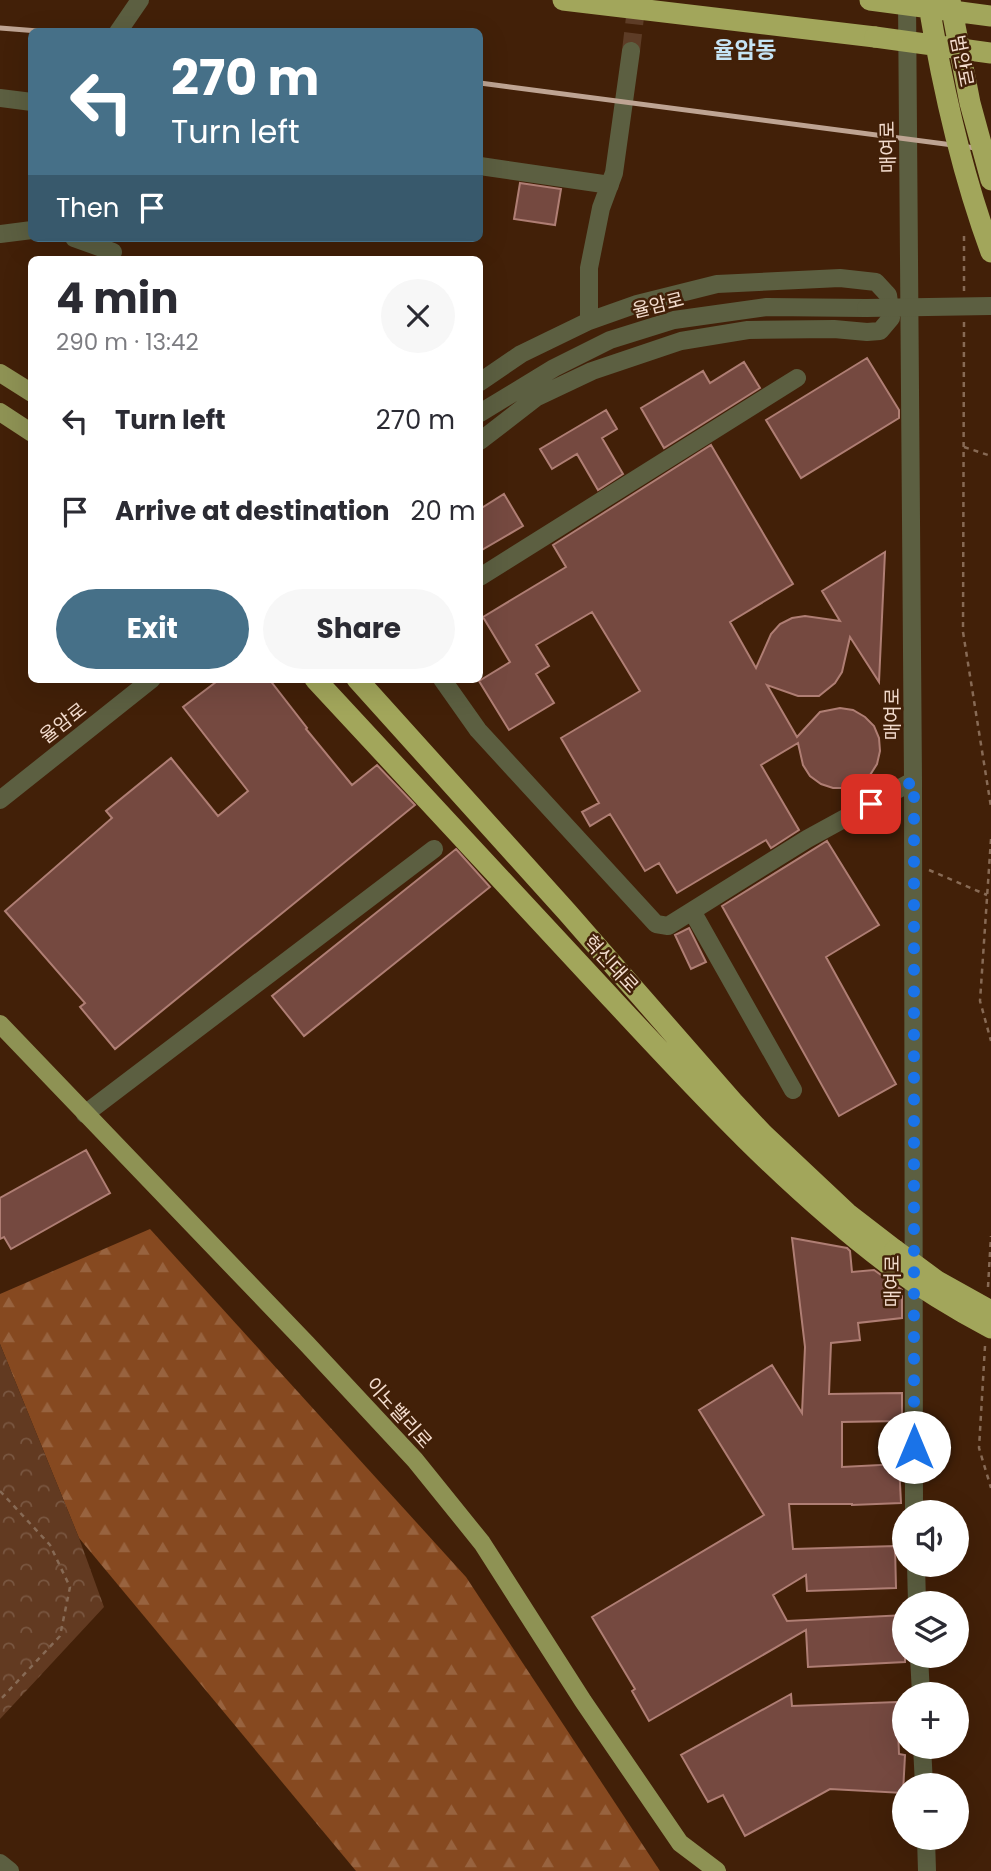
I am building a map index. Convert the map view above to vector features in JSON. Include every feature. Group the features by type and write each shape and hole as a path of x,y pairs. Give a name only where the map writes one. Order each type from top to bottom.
{"highway":[{"path":"563,0 991,53"},
{"path":"870,0 991,16"},
{"name":"범안로","path":"928,0 948,105 991,252"},
{"name":"범안로","path":"950,0 967,90 991,180"},
{"name":"혁신대로","path":"319,683 708,1102 780,1174 821,1210 892,1257"},
{"path":"361,683 756,1126 924,1289 967,1315 988,1335"},
{"path":"892,1257 991,1311"}],"main road":[{"path":"0,373 28,390"},
{"path":"0,412 28,430"},
{"name":"이노밸리로","path":"0,1024 415,1460 482,1543 583,1701 680,1843 717,1871"}],"street":[{"path":"121,28 140,0"},
{"name":"매여로","path":"907,0 914,781 914,1500"},
{"path":"589,321 589,268 601,208 614,173 631,51"},
{"path":"0,99 28,102"},
{"path":"483,166 610,185"},
{"path":"0,234 28,230"},
{"path":"85,242 113,252"},
{"path":"483,380 521,354 589,321 638,304 717,285 840,278 876,282 888,295 891,318 880,331 748,330 681,341 592,371 537,397 483,439"},
{"name":"율암로","path":"483,411 554,368 610,340 674,320 767,307 991,306"},
{"path":"483,575 797,378"},
{"name":"율암로","path":"0,800 147,683"},
{"path":"445,683 478,730 656,924 668,926 807,839 914,781"},
{"path":"85,1114 434,849"},
{"path":"692,911 793,1090"},
{"path":"926,1850 927,1871"},
{"path":"0,1863 10,1871"}],"path":[{"path":"964,235 964,301"},
{"path":"964,314 963,632 991,807"},
{"path":"964,447 991,456"},
{"path":"991,839 980,1001 991,1041"},
{"path":"913,862 987,895"},
{"path":"988,1289 991,1236"},
{"path":"988,1335 979,1448 991,1488"},
{"path":"0,1491 50,1545 70,1587 60,1636 0,1700"}],"green space":[{"path":"150,1229 466,1577 660,1871 356,1871 79,1538 0,1344 0,1294"},
{"path":"0,1344 79,1538 104,1607 0,1719"}],"building":[{"path":"520,183 561,189 555,225 514,219"},
{"path":"867,358 899,410 899,418 801,478 766,420"},
{"path":"744,362 760,388 664,448 641,408 703,371 710,383"},
{"path":"606,410 617,429 602,438 623,474 598,490 577,454 552,469 540,449"},
{"path":"711,445 793,584 730,622 756,668 771,634 780,624 805,616 840,621 822,591 885,552 879,682 850,637 842,672 835,683 819,696 798,696 767,685 797,737 820,712 840,708 853,710 865,717 874,726 879,738 877,764 870,775 859,784 847,788 833,788 821,784 810,776 803,765 798,743 761,765 799,830 771,848 766,840 677,893 659,863 645,871 610,814 590,826 582,812 599,803 561,738 640,691 592,612 536,645 549,666 536,674 554,703 509,730 480,683 510,662 483,617 566,567 553,545"},
{"path":"504,494 523,526 483,549 483,507"},
{"path":"215,683 272,683 352,785 377,765 415,805 115,1049 80,1007 85,1003 5,911 112,818 106,811 171,758 218,816 248,791 183,707"},
{"path":"827,841 879,925 826,957 896,1084 839,1116 722,906"},
{"path":"456,849 490,887 304,1036 272,996"},
{"path":"689,928 706,962 691,969 675,935"},
{"path":"86,1150 110,1193 11,1249 4,1237 0,1239 0,1198"},
{"path":"792,1238 847,1248 850,1251 852,1272 874,1270 902,1290 902,1318 858,1323 860,1340 831,1343 829,1394 902,1393 902,1421 842,1422 842,1467 899,1464 901,1500 892,1500 892,1503 852,1505 789,1504 793,1549 892,1546 892,1577 896,1577 896,1588 807,1591 806,1575 773,1595 787,1621 892,1616 892,1663 808,1667 806,1630 649,1721 632,1691 635,1689 592,1617 764,1515 699,1410 772,1365 802,1413 805,1347"},
{"path":"791,1694 792,1706 892,1702 892,1759 905,1759 904,1773 892,1773 892,1792 830,1789 745,1836 723,1795 708,1802 681,1755"}],"tunnel":[{"path":"631,51 637,0"}],"railway":[{"path":"0,28 28,30"},
{"path":"483,83 991,150"}],"district":[{"name":"율암동","path":"745,50"}],"route":[{"path":"871,804 914,781 914,1447"}]}
